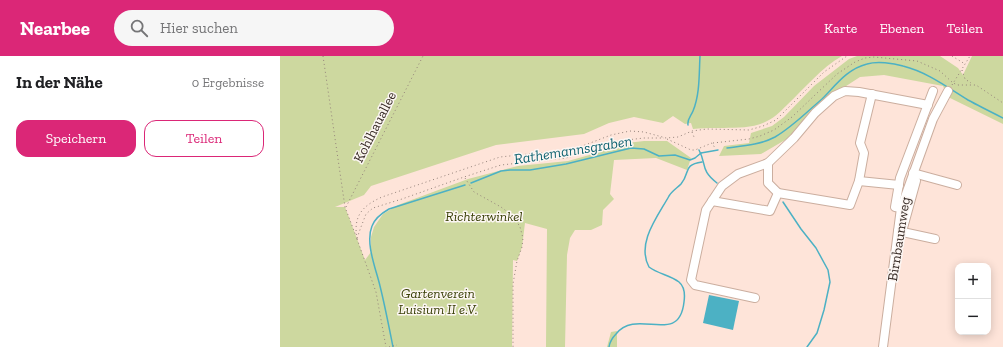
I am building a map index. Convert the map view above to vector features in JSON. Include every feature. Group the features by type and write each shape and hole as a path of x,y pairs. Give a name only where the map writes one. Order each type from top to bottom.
{"street":[{"name":"Birnbaumweg","path":"883,347 900,232 901,208 915,174 933,119 950,88"},
{"path":"755,298 695,285 691,280 706,210 722,186 738,174 768,163 794,138 815,113 834,96 845,90 928,105"},
{"path":"901,208 895,207 900,178 933,92"},
{"path":"768,163 768,183 778,193 850,205 859,181 864,153 860,143 872,94"},
{"path":"935,238 900,232 915,174 957,185"},
{"path":"859,181 899,185"},
{"path":"712,201 770,211 778,193"}],"path":[{"path":"323,56 345,208 376,292 386,347"},
{"name":"Kohlhauallee","path":"345,208 423,56"},
{"path":"357,239 360,227 366,214 373,208 464,176 501,165 566,158 618,141 644,138 678,137 692,131 707,129 750,130 763,126 776,120 824,72 847,56"},
{"path":"952,56 965,65"},
{"path":"950,88 970,56"},
{"path":"962,70 965,79 971,84 980,87 1003,103"},
{"path":"953,83 961,85 971,84"},
{"path":"357,239 356,229 358,218 363,208 369,203 382,197 500,157 567,150 611,135 630,131 644,132 666,138 691,150 696,150 712,143 722,141"},
{"path":"692,131 694,137"},
{"path":"712,143 715,148"},
{"path":"464,176 468,185 474,192 501,207 514,218 520,227 523,238 522,247 517,261 513,284 513,347"},
{"path":"389,347 397,345"}],"green space":[{"path":"280,56 842,56 820,72 776,115 763,123 738,128 693,129 691,123 685,124 673,116 663,123 634,117 609,123 584,134 496,145 371,186 364,195 335,207 345,207 365,260 371,252 371,237 374,227 383,214 398,205 468,179 518,166 568,161 593,154 618,144 644,141 667,141 691,158 687,170 656,158 614,160 610,194 614,199 603,210 602,225 591,230 575,230 570,238 567,255 565,347 546,347 547,229 525,223 522,247 517,261 513,260 512,347 280,347"},
{"path":"857,56 940,56 958,68 963,75 972,56 1003,56 1003,124 948,97 943,86 884,75 860,77 840,90 797,133 761,154 719,156 724,146 749,143 751,133 772,126 784,117 814,86 849,59"},
{"path":"617,331 617,347 607,347 611,332"}],"water":[{"path":"709,295 739,301 733,330 703,323"}],"waterway":[{"path":"688,125 697,98 700,56"},
{"path":"727,148 745,146 775,137 799,119 848,74 860,66 871,63 895,64 920,72 937,80 968,100 1003,118"},
{"name":"Rathemannsgraben","path":"471,183 501,171 530,170 566,164 631,148 644,149 659,156 675,155 690,160 701,153"},
{"path":"699,150 706,171 717,183"},
{"path":"701,153 718,150"},
{"path":"609,347 613,337 625,327 635,324 666,325 674,322 681,315 684,302 684,291 682,286 679,282 649,267 645,249 654,221 669,196 684,180 689,167 696,163 702,162"},
{"name":"Rathemannsgraben","path":"393,347 384,301 370,248 370,233 372,226 379,216 389,209 465,185"},
{"path":"783,202 816,248 828,270 830,282 817,333 807,347"}],"park label":[{"name":"Richterwinkel","path":"484,216"},
{"name":"Gartenverein Luisium II e.V.","path":"438,302"}]}
